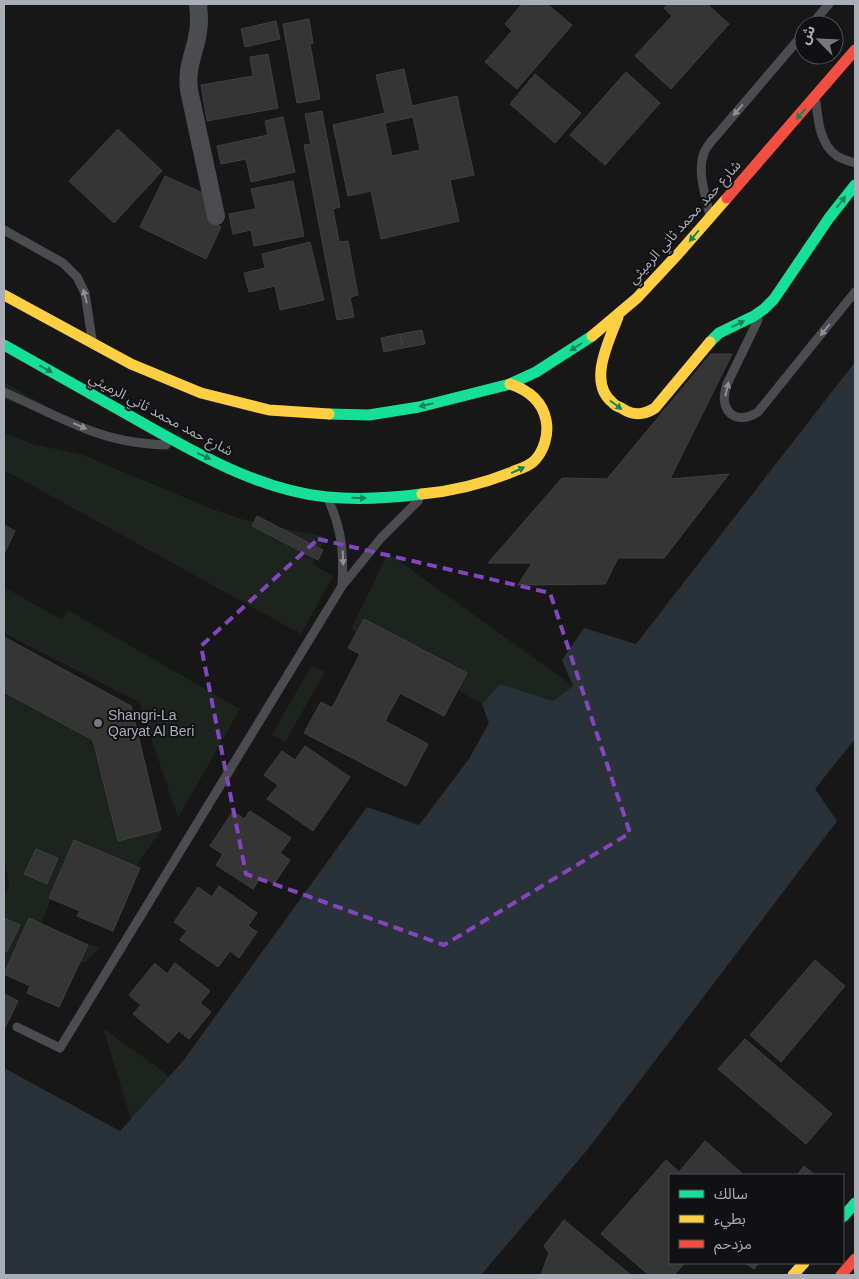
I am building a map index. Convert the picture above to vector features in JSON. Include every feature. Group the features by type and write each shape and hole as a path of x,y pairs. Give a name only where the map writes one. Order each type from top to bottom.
{"main road":[{"name":"شارع حمد محمد ثاني الرميثي","path":"4,295 131,364 201,393 269,410 318,414 369,414 420,407 510,384 536,372 596,334 637,298 710,218 855,50"},
{"path":"620,313 602,362 600,381 608,398 617,406 633,414 645,414 655,408 719,333 754,316 774,299 829,218 855,185"},
{"name":"شارع حمد محمد ثاني الرميثي","path":"4,345 183,446 232,469 282,488 327,497 371,498 459,490 499,478 530,464 542,450 547,436 547,422 543,408 535,397 524,388 510,384"},
{"path":"844,1217 855,1203"},
{"path":"841,1275 855,1259"},
{"path":"793,1275 803,1264"}],"street":[{"path":"198,4 198,32 188,80 216,216"}],"lane":[{"path":"820,15 829,4"},
{"path":"710,218 702,177 701,165 704,153 710,142 794,45"},
{"path":"815,97 821,132 830,150 837,156 855,163"},
{"path":"4,230 63,263 77,277 86,293 93,344"},
{"path":"764,309 727,384 724,394 725,405 730,413 740,418 750,418 758,412 855,292"},
{"path":"4,392 86,429 117,438 150,444 183,446"},
{"path":"17,1027 60,1048 342,586 381,538 426,494"},
{"path":"327,497 340,531 343,549 342,586"}],"highlighted area":[{"path":"318,539 550,593 630,833 444,945 246,874 201,646"}],"shaded area":[{"path":"855,362 855,739 815,789 837,821 588,1149 481,1275 4,1275 4,1068 120,1131 183,1061 367,807 419,825 469,759 489,723 482,704 500,684 553,701 573,686 562,660 584,628 636,644"},
{"path":"4,382 88,430 4,399"},
{"path":"4,433 33,444 83,455 212,509 245,520 326,537 312,564 333,576 301,634 4,470"},
{"path":"388,553 573,686 553,701 500,684 482,704 351,629"},
{"path":"4,587 62,620 68,610 240,709 178,818 139,702 4,633"},
{"path":"312,665 325,672 285,742 272,734"},
{"path":"4,692 93,740 118,840 161,830 127,880 66,862 39,928 100,948 84,963 25,935 4,980 4,896 9,887 4,852"},
{"path":"103,1028 165,1073 168,1078 131,1119"}],"building":[{"path":"522,4 547,4 572,25 517,89 485,62 512,31 505,24"},
{"path":"668,4 707,4 729,24 671,89 635,56 672,16 664,8"},
{"path":"309,19 313,43 310,44 320,99 297,103 283,24"},
{"path":"276,21 280,39 245,47 241,29"},
{"path":"268,54 278,108 207,121 201,85 253,76 250,57"},
{"path":"404,69 412,106 457,96 474,175 450,180 459,221 381,239 371,191 348,196 333,125 385,113 376,75","holes":["413,117 420,150 392,156 385,123"]},
{"path":"626,72 660,103 605,165 570,135"},
{"path":"535,74 581,113 555,143 510,104"},
{"path":"322,111 340,207 333,209 339,242 348,241 358,295 350,297 354,317 337,320 304,145 311,144 305,114"},
{"path":"283,117 295,172 251,182 246,159 221,164 217,146 268,135 265,121"},
{"path":"118,129 162,171 114,223 69,181"},
{"path":"165,176 203,193 211,221 221,227 206,259 140,227"},
{"path":"293,181 304,236 254,246 251,230 233,234 229,214 256,209 251,189"},
{"path":"310,242 324,300 280,310 275,286 249,292 244,273 265,268 262,254"},
{"path":"422,330 425,344 403,348 400,334"},
{"path":"400,334 403,348 384,352 381,338"},
{"path":"711,354 732,354 670,479 729,474 664,558 618,558 605,584 518,585 532,563 488,563 562,478 607,479"},
{"path":"257,516 323,550 318,560 252,526"},
{"path":"4,525 15,531 4,554"},
{"path":"364,619 467,673 444,716 400,693 385,721 428,744 406,786 304,733 321,702 332,708 360,654 348,648"},
{"name":"Shangri-La Qaryat Al Beri","path":"4,637 131,706 161,830 118,841 93,740 4,692"},
{"path":"305,746 350,777 313,831 267,799 278,785 264,775 282,751 295,760"},
{"path":"233,811 244,819 250,811 291,838 280,853 290,860 274,884 261,876 253,889 216,865 223,854 210,846"},
{"path":"74,840 140,868 113,931 77,916 80,911 49,898"},
{"path":"36,849 58,858 47,884 24,874"},
{"path":"219,886 257,913 248,926 257,932 239,958 230,951 218,967 180,940 187,931 174,922 198,887 212,897"},
{"path":"4,918 20,925 7,952 4,950"},
{"path":"29,918 88,945 59,1007 27,993 30,986 4,974"},
{"path":"815,960 845,986 781,1062 750,1035"},
{"path":"155,963 167,974 175,963 210,991 200,1003 211,1012 189,1039 179,1031 168,1043 133,1014 141,1005 129,995"},
{"path":"4,994 18,1001 4,1030"},
{"path":"745,1039 832,1114 806,1144 718,1069"},
{"path":"705,1141 743,1174 669,1174 669,1264 684,1264 674,1275 649,1275 601,1234 666,1160 679,1172"},
{"path":"804,1166 814,1174 798,1174"},
{"path":"564,1220 631,1275 541,1275 549,1253 544,1246"},
{"path":"746,1264 758,1264 754,1269"}],"traffic: fast":[{"path":"710,342 719,333 754,316 774,299 829,218 855,185"},
{"path":"329,414 369,415 419,407 510,384 536,372 592,336"},
{"path":"4,345 183,446 253,479 302,493 327,497 374,498 422,494"},
{"path":"844,1216 855,1203"}],"traffic: slow":[{"path":"592,336 637,298 727,198"},
{"path":"4,295 131,364 201,393 269,410 329,414"},
{"path":"618,317 602,362 602,384 605,395 614,404 631,413 643,413 655,408 710,342"},
{"path":"422,494 456,489 490,480 526,467 537,458 543,448 546,437 547,425 544,413 538,401 523,389 510,384"},
{"path":"793,1275 803,1264"}],"traffic: jam":[{"path":"727,198 855,50"},
{"path":"841,1275 855,1259"}],"place":[{"name":"Shangri-La Qaryat Al Beri","path":"98,723"}]}
